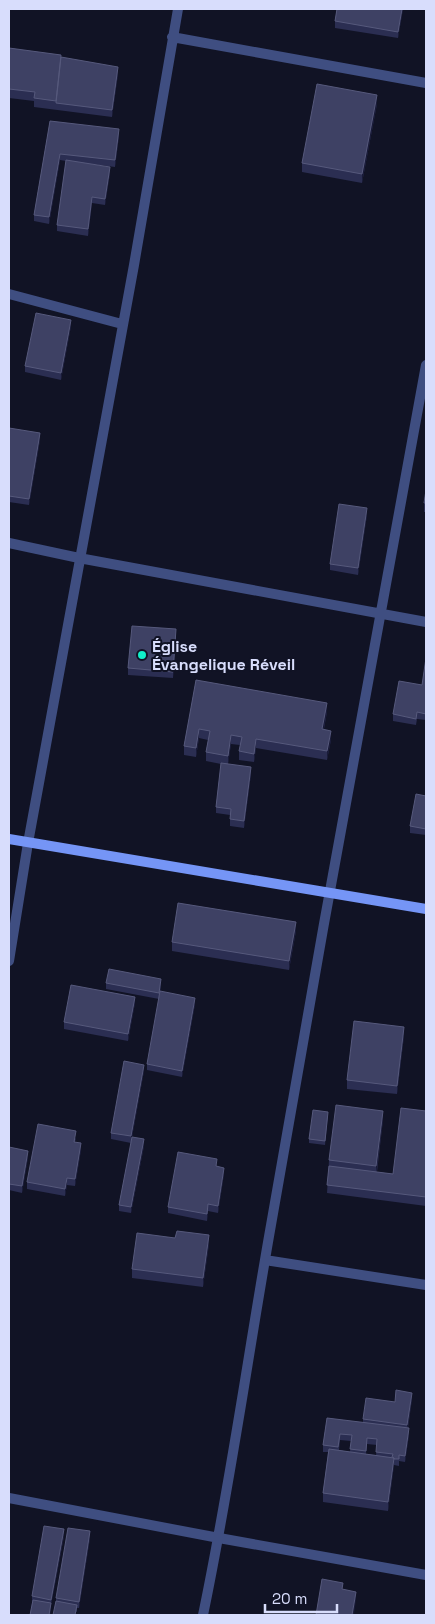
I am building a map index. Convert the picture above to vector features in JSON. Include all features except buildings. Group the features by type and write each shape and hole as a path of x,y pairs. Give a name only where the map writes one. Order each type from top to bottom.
{"street":[{"path":"9,961 28,843 134,264 178,9"},
{"path":"172,38 426,83"},
{"path":"9,294 122,324"},
{"path":"203,1615 219,1538 329,893 426,365"},
{"path":"9,543 79,558 426,622"},
{"path":"9,839 426,909"},
{"path":"265,1260 426,1285"},
{"path":"9,1498 426,1575"}],"place":[{"name":"Église Évangelique Réveil","path":"142,655"}]}
